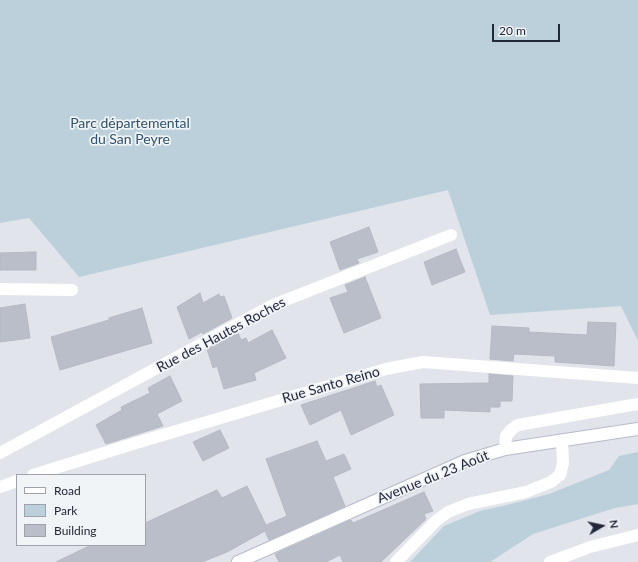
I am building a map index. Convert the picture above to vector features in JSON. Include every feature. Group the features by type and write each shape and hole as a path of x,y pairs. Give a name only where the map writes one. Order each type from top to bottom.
{"street":[{"name":"Rue des Hautes Roches","path":"0,453 273,305 451,235"},
{"path":"0,289 72,290"},
{"name":"Rue Santo Reino","path":"36,474 143,440 386,369 424,362 638,378"},
{"path":"505,449 506,436 518,425 638,404"},
{"name":"Avenue du 23 Août","path":"238,562 465,461 505,449 638,429"},
{"path":"396,562 437,520 448,512 468,504 526,492 551,482 560,475 563,463 562,441"},
{"path":"0,487 16,481"},
{"path":"550,562 590,547 638,535"}],"green space":[{"name":"Parc départemental du San Peyre","path":"0,0 638,0 638,341 621,306 490,315 448,190 79,277 29,218 0,223"},
{"path":"638,452 638,504 615,508 533,534 490,562 410,562 444,526 480,511 549,494 609,470 619,456"}],"building":[{"path":"369,227 378,252 357,259 359,263 340,270 330,242"},
{"path":"456,249 465,272 432,285 424,262"},
{"path":"36,252 36,270 0,270 0,253"},
{"path":"365,277 381,318 344,333 330,298 348,292 345,285"},
{"path":"200,293 203,303 219,294 220,297 224,296 232,318 203,334 202,332 189,339 177,307"},
{"path":"25,304 30,338 0,342 0,308"},
{"path":"142,308 152,343 60,370 51,337 109,320 109,318"},
{"path":"588,322 616,323 614,366 555,362 555,356 514,354 513,361 490,359 492,326 529,328 529,332 587,335"},
{"path":"272,330 286,358 254,373 256,380 224,389 217,366 213,368 207,349 238,333 241,340 246,338 248,343"},
{"path":"489,374 513,376 512,401 500,401 500,407 490,407 490,412 444,410 444,418 421,418 420,384 489,383"},
{"path":"170,376 182,401 157,414 163,426 106,444 96,425 122,410 121,407 150,393 148,388"},
{"path":"375,381 377,387 381,385 394,415 351,435 341,410 310,425 301,405"},
{"path":"220,430 229,448 203,461 193,442"},
{"path":"317,441 326,461 344,454 351,469 333,477 345,506 269,540 265,531 227,552 202,562 56,562 89,546 146,546 146,523 217,490 222,498 247,486 266,525 287,516 266,459"},
{"path":"424,492 433,511 424,514 426,519 381,562 343,562 340,555 326,562 279,562 275,554 351,520 353,523"}]}
